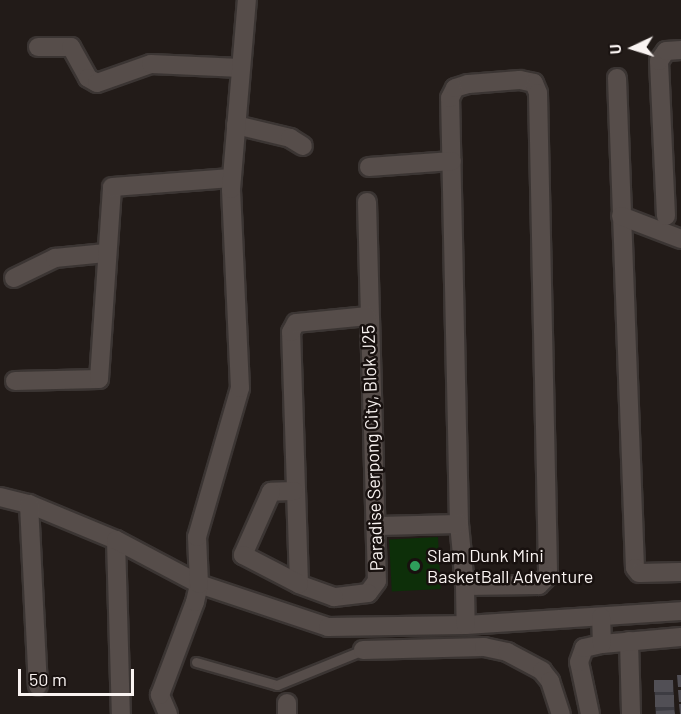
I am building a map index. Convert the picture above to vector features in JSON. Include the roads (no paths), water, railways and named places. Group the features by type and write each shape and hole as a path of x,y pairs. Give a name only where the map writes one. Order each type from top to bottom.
{"street":[{"path":"168,714 160,695 199,584 197,537 240,388 231,178 247,0"},
{"path":"38,47 71,47 88,78 97,83 152,64 241,68"},
{"path":"666,216 659,62 666,51 681,50"},
{"path":"617,78 634,568 639,573 681,572"},
{"path":"465,586 539,585 548,576 538,93 534,83 509,80 455,88 450,98 459,524 466,625"},
{"path":"236,125 290,138 303,146"},
{"path":"369,167 452,161"},
{"path":"15,381 99,379 112,187 231,178"},
{"name":"Paradise Serpong City, Blok J25","path":"299,584 334,597 368,593 377,581 378,526 367,316 367,202"},
{"path":"621,216 681,239"},
{"path":"14,278 55,258 106,253"},
{"path":"299,584 294,491 291,332 296,323 367,316"},
{"path":"294,491 272,492 243,555 299,584"},
{"path":"0,497 29,504 116,540 199,584 328,627 466,625 681,611"},
{"path":"29,504 38,686"},
{"path":"378,526 459,524"},
{"path":"116,540 121,714"},
{"path":"601,617 602,644"},
{"path":"590,714 580,655 584,648 602,644 681,637"},
{"path":"629,641 631,714"},
{"path":"363,650 484,647 507,652 542,671 550,681 561,714"}],"lane":[{"path":"196,662 278,685 363,650"}],"place":[{"name":"Slam Dunk Mini BasketBall Adventure","path":"415,566"}]}
